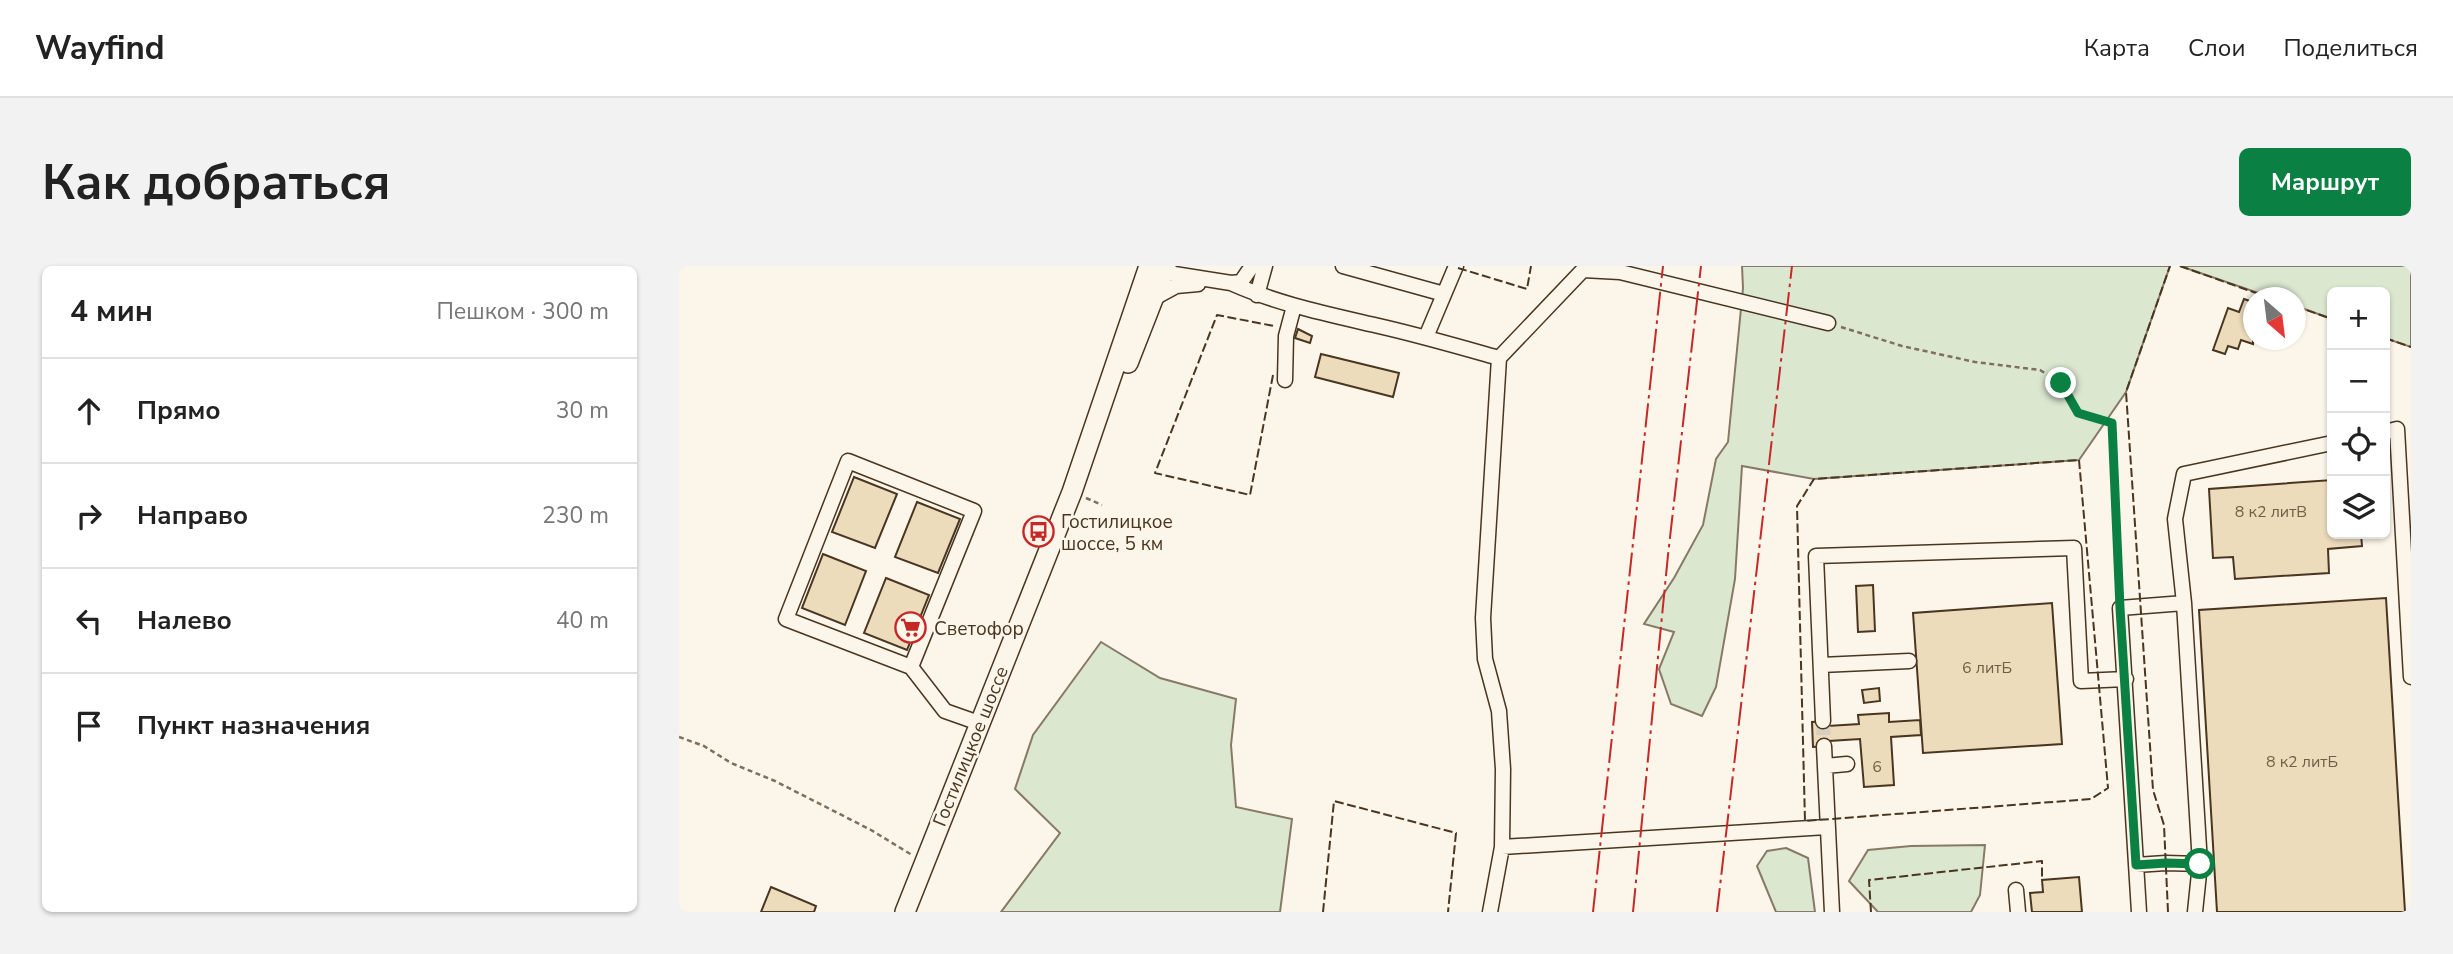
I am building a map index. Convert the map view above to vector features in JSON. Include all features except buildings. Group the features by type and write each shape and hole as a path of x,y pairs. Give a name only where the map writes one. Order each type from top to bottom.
{"main road":[{"name":"Гостилицкое шоссе","path":"905,912 1083,463 1101,428 1154,298 1157,268"},
{"name":"Гостилицкое шоссе","path":"1083,463 1094,424 1157,268"}],"street":[{"path":"1231,284 1241,282 1252,266"},
{"path":"1257,295 1265,266"},
{"path":"1343,266 1444,294"},
{"path":"1426,337 1456,266"},
{"path":"1157,268 1193,272 1294,306 1426,337 1499,358"},
{"path":"1490,912 1502,847 1503,769 1499,711 1485,659 1483,618 1499,358 1583,270 1620,272 1828,323"},
{"path":"1154,298 1176,286 1194,283 1236,294 1257,295"},
{"path":"1285,380 1286,336 1294,306"},
{"path":"2390,431 2397,429 2411,677"},
{"path":"2195,912 2200,864 2184,603 2175,519 2184,474 2327,444"},
{"path":"911,667 974,511 848,461 786,619 911,667 945,711 979,723"},
{"path":"1823,721 1816,556 2074,548 2081,681 2126,679"},
{"path":"2140,912 2120,608 2184,603"},
{"path":"1821,666 1909,661"},
{"path":"1824,746 1832,912"},
{"path":"1825,766 1847,764"},
{"path":"1502,847 1827,827"},
{"path":"2136,865 2200,864"},
{"path":"2016,890 2018,912"}],"path":[{"path":"1828,323 1902,346 1975,362 2040,370 2061,383 2078,413 2112,423 2120,608"},
{"path":"679,737 704,746 731,763 775,781 871,830 924,862"}],"green space":[{"path":"1742,266 2170,266 2126,392 2079,460 1814,479 1742,466 1735,579 1716,687 1702,716 1671,704 1659,669 1674,632 1644,624 1674,578 1703,525 1716,459 1728,442 1743,288"},
{"path":"2180,266 2411,266 2411,347 2390,340 2390,287 2327,287 2327,317 2306,310 2306,287 2243,288"},
{"path":"1101,642 1160,678 1236,699 1231,745 1236,807 1292,819 1280,912 1001,912 1060,833 1015,789 1033,735"},
{"path":"1985,845 1980,895 1971,912 1878,912 1849,881 1868,850 1911,846"},
{"path":"1786,848 1808,858 1815,912 1776,912 1757,866 1767,851"}],"tunnel":[{"path":"1823,721 1824,746"}],"fence":[{"path":"1458,268 1527,289 1531,266"},
{"path":"2168,912 2164,825 2153,790 2126,392 2170,266"},
{"path":"2180,266 2243,288"},
{"path":"2306,310 2327,317"},
{"path":"1273,375 1250,495 1155,473 1217,315 1274,326"},
{"path":"2390,340 2411,347"},
{"path":"2079,460 2108,788 2091,799 1805,821 1797,506 1814,479 2079,460"},
{"path":"1323,912 1334,801 1456,833 1448,912"},
{"path":"1871,912 1869,880 2042,861 2042,880"}],"power":[{"path":"1593,912 1663,266"},
{"path":"1633,912 1668,555 1701,266"},
{"path":"1717,912 1792,266"}],"place":[{"name":"Гостилицкое шоссе, 5 км","path":"1038,532"},
{"name":"Светофор","path":"911,628"}],"route":[{"path":"2061,383 2078,413 2112,423 2136,865 2200,864"}]}
